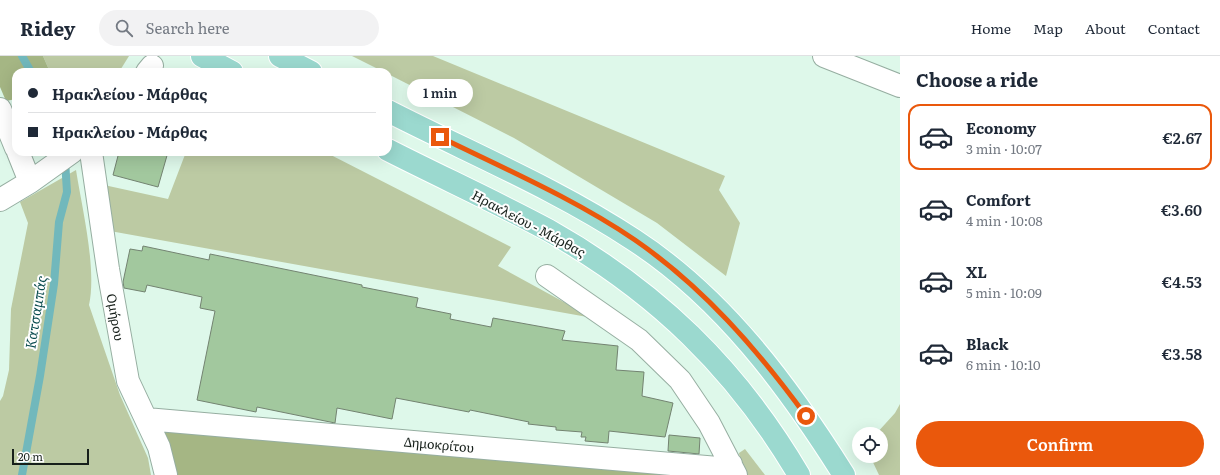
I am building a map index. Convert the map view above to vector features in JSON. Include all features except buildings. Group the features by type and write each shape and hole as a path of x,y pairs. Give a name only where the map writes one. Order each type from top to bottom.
{"main road":[{"path":"202,56 224,68"},
{"path":"280,56 304,68"},
{"path":"392,113 567,200 636,240 668,265 700,293 749,343 806,416 844,475"},
{"name":"Ηρακλείου - Μάρθας","path":"392,152 548,230 597,260 637,288 674,320 720,365 762,417 798,475"}],"street":[{"path":"824,56 900,86"},
{"path":"0,109 12,138"},
{"path":"21,156 36,178"},
{"path":"0,200 36,178 66,156"},
{"name":"Ομήρου","path":"92,156 120,342 128,381 159,447 166,475"},
{"path":"547,276 639,340 680,380 709,423 734,469"},
{"name":"Δημοκρίτου","path":"146,419 734,469"}],"green space":[{"path":"0,56 43,56 48,68 12,68 12,100 6,101 0,87"},
{"path":"43,56 129,56 122,68 48,68"},
{"path":"352,56 433,56 725,176 719,190 740,223 726,276 657,223 514,138 392,76 392,68 376,68"},
{"path":"184,156 333,156 511,247 498,266 593,318 110,231 104,185 168,199"},
{"path":"76,170 90,256 91,290 89,305 120,395 148,458 151,475 0,475 0,401 3,396 9,370 11,309 28,223 20,202"},
{"path":"900,404 900,475 879,475 873,463 888,463 888,427 882,427 895,413"},
{"path":"164,431 703,475 173,475 164,443"},
{"path":"745,449 765,475 743,475 739,453"}],"waterway":[{"name":"Κατσαμπάς","path":"22,56 29,68"},
{"name":"Κατσαμπάς","path":"22,475 40,376 54,284 59,222 67,192 65,160"}],"route":[{"path":"440,137 561,196 636,240 668,265 728,319 772,371 806,416"}]}
